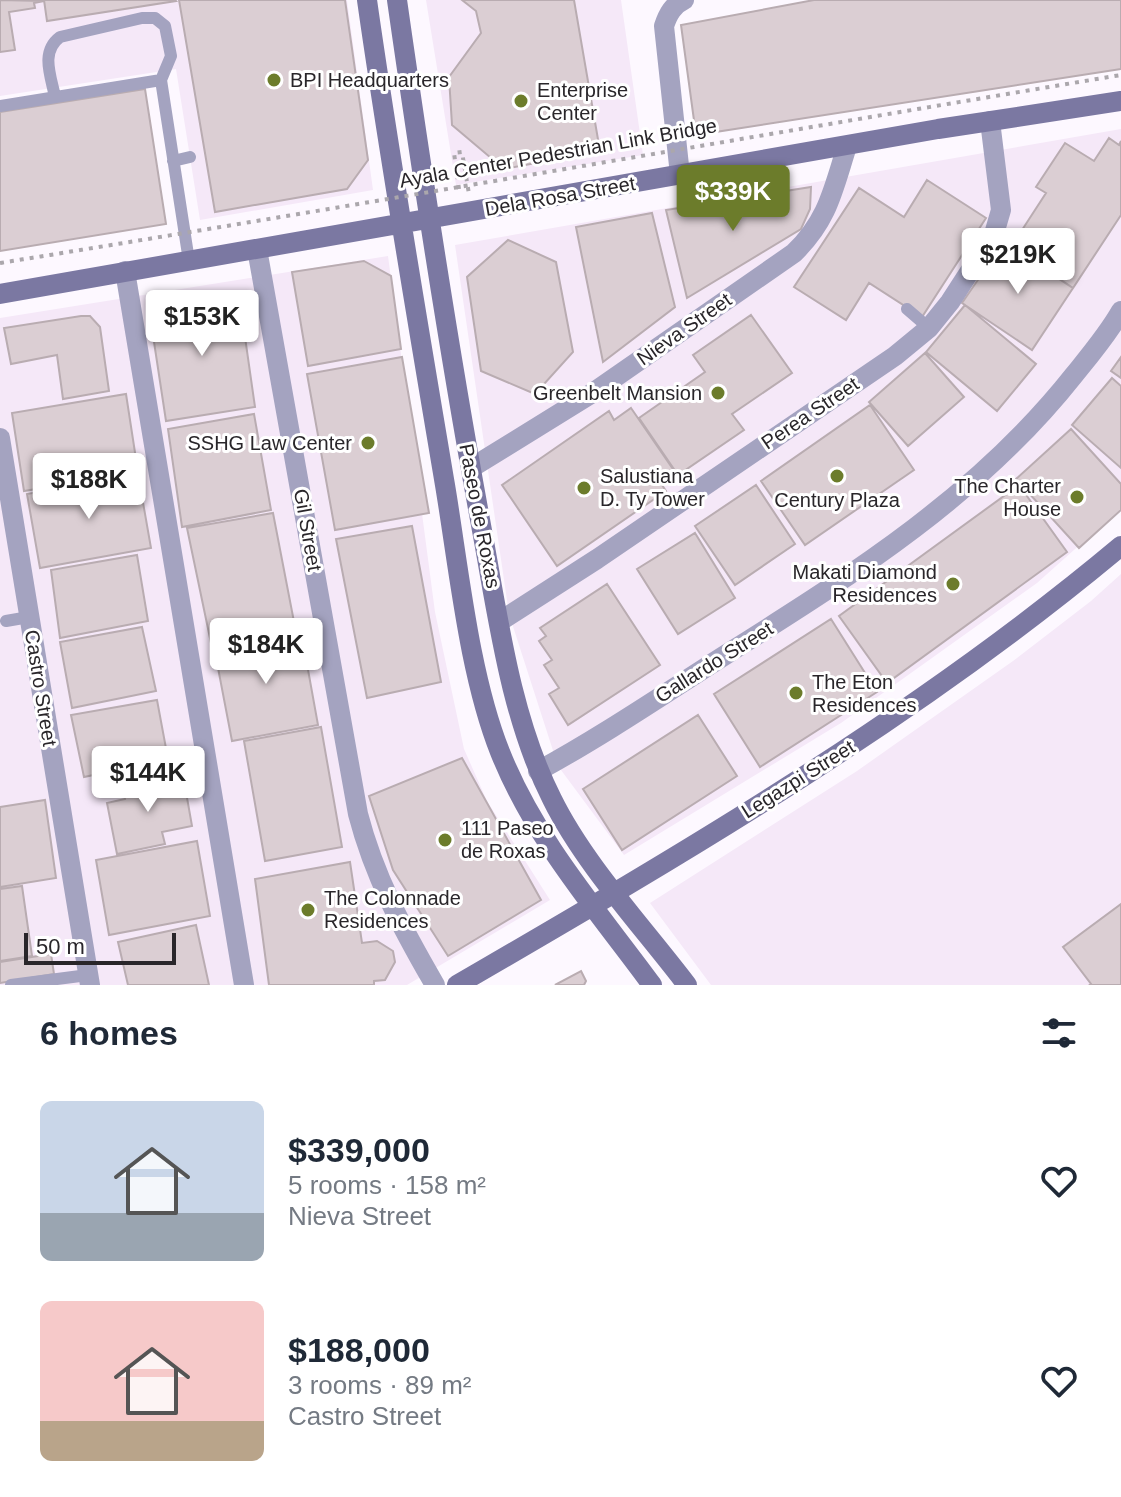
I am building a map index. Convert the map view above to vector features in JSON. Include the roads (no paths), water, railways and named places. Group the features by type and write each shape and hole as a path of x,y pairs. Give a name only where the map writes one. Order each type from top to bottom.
{"main road":[{"name":"Paseo de Roxas","path":"367,0 469,628 490,724 500,753 545,840 652,985"},
{"name":"Paseo de Roxas","path":"397,0 446,334 499,622 519,707 538,771 553,802 615,893 687,985"},
{"name":"Dela Rosa Street","path":"1,288 189,261 990,121 1121,101"},
{"name":"Legazpi Street","path":"457,985 615,893 924,698 1057,600 1121,546"}],"street":[{"path":"680,175 664,26 667,15 684,0"},
{"name":"Perea Street","path":"499,622 895,356 929,328 976,266 994,234 1001,210 990,121"},
{"name":"Nieva Street","path":"471,468 594,392 794,253 812,235 828,210 847,146"},
{"name":"Gil Street","path":"257,249 358,814 369,855 385,894 435,985"},
{"path":"125,271 244,985"},
{"name":"Gallardo Street","path":"538,771 831,588 919,527 981,475 1046,410 1111,329 1121,311"},
{"name":"Castro Street","path":"0,438 89,980"}],"lane":[{"path":"55,97 48,55 53,43 60,37 142,18 155,18 165,26 171,56 161,80 189,261"},
{"path":"0,106 161,80"},
{"path":"173,161 190,157"},
{"path":"907,309 929,328"},
{"path":"6,621 29,617"},
{"path":"11,985 89,980"}],"place":[{"name":"BPI Headquarters","path":"274,80"},
{"name":"Enterprise Center","path":"521,101"},
{"name":"Greenbelt Mansion","path":"718,393"},
{"name":"SSHG Law Center","path":"368,443"},
{"name":"Century Plaza","path":"837,476"},
{"name":"Salustiana D. Ty Tower","path":"584,488"},
{"name":"The Charter House","path":"1077,497"},
{"name":"Makati Diamond Residences","path":"953,584"},
{"name":"The Eton Residences","path":"796,693"},
{"name":"111 Paseo de Roxas","path":"445,840"},
{"name":"The Colonnade Residences","path":"308,910"}]}
